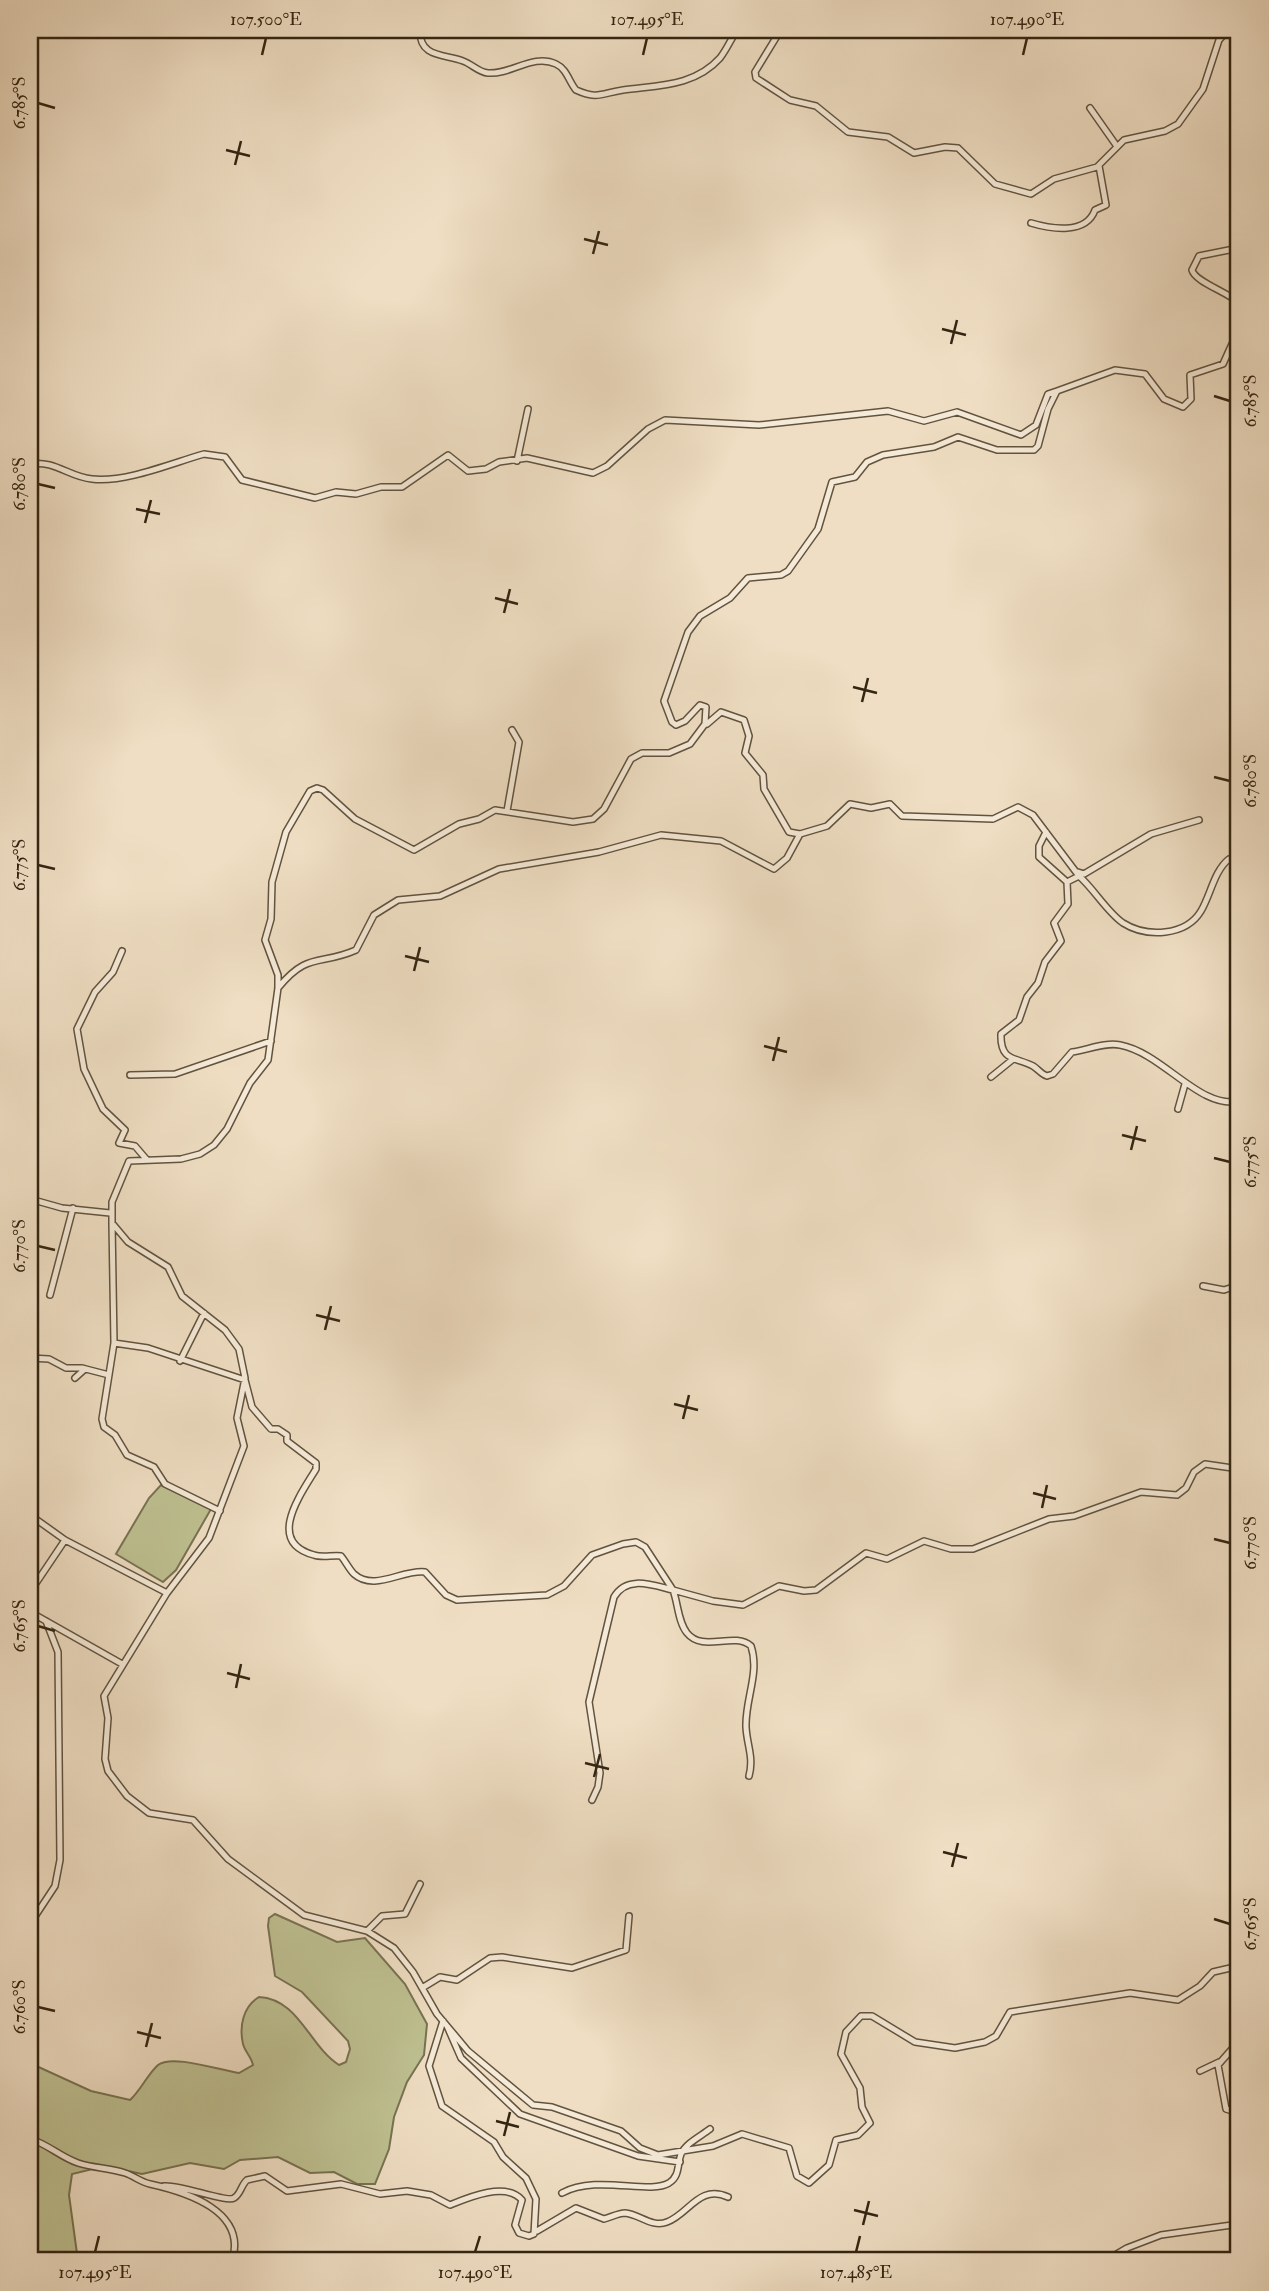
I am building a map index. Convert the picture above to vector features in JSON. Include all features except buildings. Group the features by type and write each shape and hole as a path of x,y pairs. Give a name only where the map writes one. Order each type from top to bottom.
{"street":[{"path":"421,30 421,41 435,56 462,60 487,73 539,61 550,62 562,68 576,90 602,97 621,90 664,87 692,76 717,61 737,30"},
{"path":"777,30 777,36 758,64 755,77 790,100 816,106 851,133 888,137 914,153 946,147 958,148 995,184 1026,194 1036,193 1054,179 1099,166 1116,145 1124,140 1165,131 1178,124 1203,89 1220,40 1228,30"},
{"path":"1090,108 1116,145"},
{"path":"1031,223 1063,229 1082,225 1093,216 1095,210 1103,209 1106,205 1099,166"},
{"path":"1239,248 1197,256 1192,270 1197,278 1223,290 1239,303"},
{"path":"30,464 53,464 79,477 104,480 204,453 216,453 226,459 242,480 315,498 336,492 356,494 381,487 401,486 446,455 453,457 461,469 468,471 485,469 499,462 527,458 578,472 597,472 648,429 665,419 759,425 888,411 925,421 959,412 1021,435 1036,425 1048,394 1115,370 1134,370 1147,375 1164,399 1181,408 1191,399 1190,375 1223,364 1232,344 1239,339"},
{"path":"220,1511 165,1484 154,1467 127,1455 115,1435 104,1427 114,1343 110,1213 124,1167 133,1159 188,1157 214,1145 227,1129 250,1083 268,1060 278,988 278,975 265,940 271,919 272,882 286,832 310,791 317,788 323,790 355,818 414,850 462,822 479,819 495,810 573,822 593,818 608,803 622,770 631,760 642,753 667,754 682,749 694,740 708,715 704,705 700,705 685,721 676,725 671,722 664,701 684,639 700,616 730,598 748,578 781,575 788,571 818,529 832,482 855,477 867,462 883,454 934,447 958,437 997,450 1034,450 1038,446 1048,409 1057,391"},
{"path":"517,461 528,409"},
{"path":"705,724 721,712 744,720 749,732 747,757 763,775 764,789 789,832 800,834 827,826 850,804 871,808 890,804 902,816 942,820 993,819 1018,807 1033,815 1068,863 1120,921 1145,930 1163,932 1181,929 1195,919 1222,866 1229,859 1239,861"},
{"path":"507,811 519,742 512,730"},
{"path":"1068,863 1084,874 1151,834 1199,820"},
{"path":"1046,832 1039,846 1039,857 1067,882 1069,904 1054,923 1061,941 1045,962 1038,983 1027,997 1018,1021 1001,1035 1003,1047 1012,1060 1032,1066 1047,1076 1053,1074 1072,1052 1118,1044 1146,1053 1166,1066 1185,1084 1225,1101 1239,1101"},
{"path":"278,988 293,972 308,962 356,950 365,927 374,915 397,900 443,895 495,870 599,852 670,834 727,843 774,869 787,858 800,834"},
{"path":"1067,882 1079,876"},
{"path":"122,951 113,972 95,992 77,1029 84,1069 103,1109 125,1130 119,1143 135,1146 147,1160"},
{"path":"130,1075 175,1074 271,1041"},
{"path":"991,1076 1012,1060"},
{"path":"1178,1109 1185,1084"},
{"path":"30,1199 51,1206 110,1213"},
{"path":"50,1295 73,1208"},
{"path":"112,1223 128,1242 168,1267 182,1296 233,1339 242,1354 252,1407 271,1429 278,1429 287,1435 287,1441 316,1464 288,1525 292,1539 305,1552 317,1556 342,1557 355,1575 368,1580 425,1572 446,1595 465,1601 550,1594 566,1584 592,1555 623,1544 636,1542 644,1546 673,1590 682,1625 689,1635 704,1642 744,1641 752,1648 755,1671 746,1709 747,1734 753,1759 749,1776"},
{"path":"1203,1286 1224,1290 1233,1287 1239,1292"},
{"path":"180,1361 204,1313"},
{"path":"114,1343 148,1348 245,1381"},
{"path":"30,1358 49,1359 66,1368 109,1375"},
{"path":"75,1378 85,1369"},
{"path":"245,1381 237,1418 244,1448 209,1538 166,1593 104,1696 108,1718 105,1759 108,1771 127,1796 149,1813 192,1820 228,1859 304,1915 367,1931 398,1951 444,2023 461,2058 520,2114 638,2155 680,2162"},
{"path":"592,1800 600,1773 589,1702 614,1597 623,1587 635,1583 741,1605 754,1602 779,1586 815,1590 845,1571 863,1554 887,1559 924,1541 951,1549 977,1549 1049,1520 1074,1516 1141,1492 1177,1495 1186,1488 1194,1472 1205,1464 1239,1469"},
{"path":"30,1515 65,1540 166,1593"},
{"path":"30,1592 65,1540"},
{"path":"30,1612 122,1664"},
{"path":"30,1924 55,1886 60,1860 58,1653 46,1621"},
{"path":"367,1931 382,1916 405,1914 420,1884"},
{"path":"422,1988 440,1977 457,1980 490,1958 502,1957 566,1968 586,1966 628,1948 629,1916"},
{"path":"444,2023 481,2064 533,2105 552,2107 617,2129 640,2148 658,2155 713,2146 734,2135 750,2135 789,2148 797,2176 804,2183 813,2181 829,2165 835,2140 865,2131 870,2123 862,2107 860,2088 841,2054 849,2026 861,2016 872,2016 915,2042 955,2048 991,2039 1010,2011 1130,1993 1178,2000 1200,1986 1213,1972 1239,1966"},
{"path":"444,2023 429,2066 442,2106 494,2143 502,2157 526,2178 536,2199 537,2231"},
{"path":"1200,2071 1219,2062 1239,2041"},
{"path":"1219,2062 1226,2109 1239,2113"},
{"path":"562,2193 575,2186 596,2184 667,2185 676,2177 684,2150 710,2129"},
{"path":"30,2139 50,2145 77,2163 196,2197 219,2213 230,2227 235,2241 232,2261"},
{"path":"164,2186 180,2186 228,2200 237,2197 247,2180 265,2176 287,2191 341,2184 380,2194 407,2190 431,2194 450,2205 478,2194 505,2192 522,2200 515,2225 520,2235 529,2236 576,2208 604,2219 623,2213 662,2224 675,2219 702,2196 722,2194 728,2197"},
{"path":"1104,2261 1127,2248 1176,2231 1239,2224"}],"green space":[{"path":"161,1485 211,1509 176,1570 163,1582 116,1554 149,1498"},
{"path":"275,1914 337,1942 365,1938 405,1984 427,2024 424,2055 407,2082 394,2117 389,2149 375,2184 357,2184 334,2172 310,2173 278,2157 240,2160 224,2169 190,2163 142,2174 105,2166 72,2174 69,2195 78,2261 30,2261 30,2063 91,2091 130,2100 154,2069 165,2062 185,2062 239,2073 253,2065 243,2044 242,2024 249,2006 259,1997 284,2006 294,2014 329,2057 339,2065 346,2062 350,2049 348,2041 302,1992 275,1976 268,1926 269,1918"}]}
